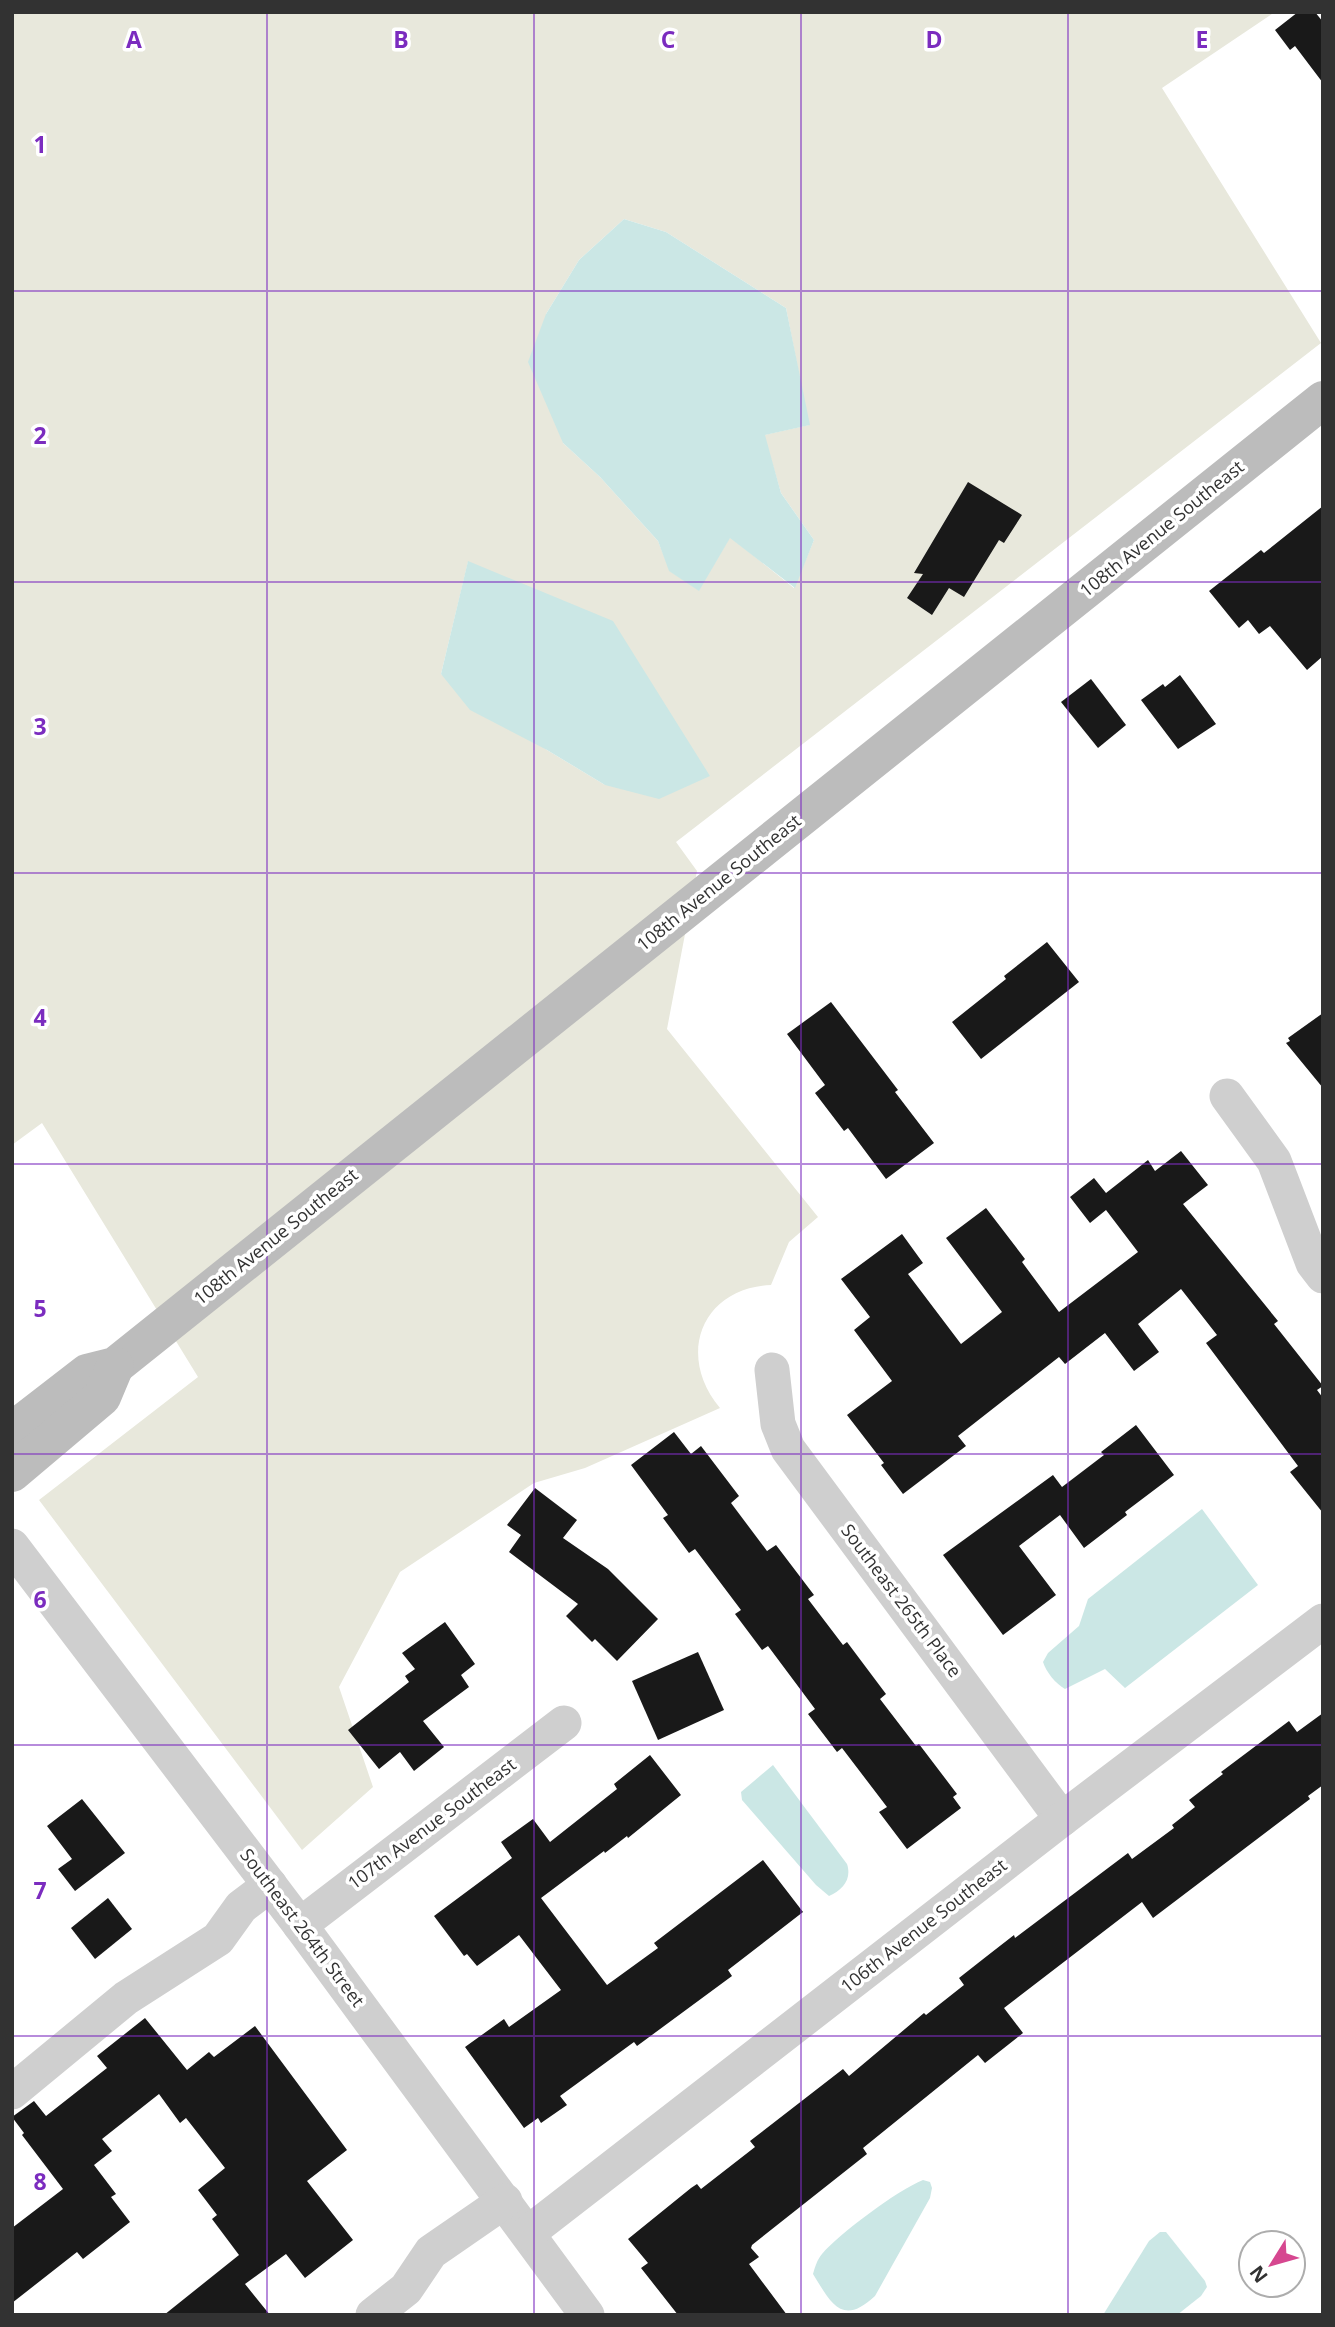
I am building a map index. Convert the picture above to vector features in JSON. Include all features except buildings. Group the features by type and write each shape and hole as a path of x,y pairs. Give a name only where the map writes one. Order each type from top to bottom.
{"street":[{"name":"108th Avenue Southeast","path":"12,1432 87,1373 115,1366 1323,400"},
{"path":"1227,1096 1274,1161 1313,1263 1323,1276"},
{"name":"108th Avenue Southeast","path":"12,1473 102,1397 115,1366"},
{"name":"Southeast 265th Place","path":"772,1370 778,1424 788,1449 1062,1819"},
{"name":"Southeast 264th Street","path":"12,1546 300,1925 587,2315"},
{"name":"106th Avenue Southeast","path":"528,2233 1062,1819 1323,1621"},
{"name":"107th Avenue Southeast","path":"300,1925 564,1723"},
{"path":"12,2092 126,1998 218,1938 242,1907 270,1885"},
{"path":"373,2315 406,2289 431,2252 505,2201"}],"shaded area":[{"path":"12,12 1275,12 1162,88 1321,343 676,842 697,871 667,1029 818,1217 789,1242 771,1285 747,1289 727,1298 712,1312 703,1328 698,1347 700,1367 707,1388 720,1408 585,1468 534,1483 400,1572 339,1687 373,1787 302,1850 39,1500 198,1377 42,1123 12,1145","holes":["624,219 666,232 786,308 809,425 764,435 781,493 814,540 794,588 730,537 699,590 670,571 658,541 600,477 563,443 546,314 579,260","468,562 605,785 547,750 441,674"]}],"water":[{"path":"624,219 666,232 786,308 810,425 765,435 781,493 814,540 795,588 730,538 699,591 669,571 658,541 600,477 563,443 528,362 546,314 579,260"},
{"path":"468,561 613,621 710,776 659,799 605,785 547,750 470,710 441,674"},
{"path":"1202,1509 1258,1585 1125,1688 1105,1669 1065,1689 1058,1684 1043,1662 1048,1653 1079,1626 1088,1599"},
{"path":"773,1765 847,1864 845,1883 829,1896 816,1885 742,1800 741,1792"},
{"path":"923,2180 930,2182 930,2198 875,2296 854,2310 838,2308 813,2274 820,2256 870,2213"},
{"path":"1160,2232 1166,2232 1205,2281 1207,2287 1201,2296 1177,2315 1103,2315 1149,2241"}]}
